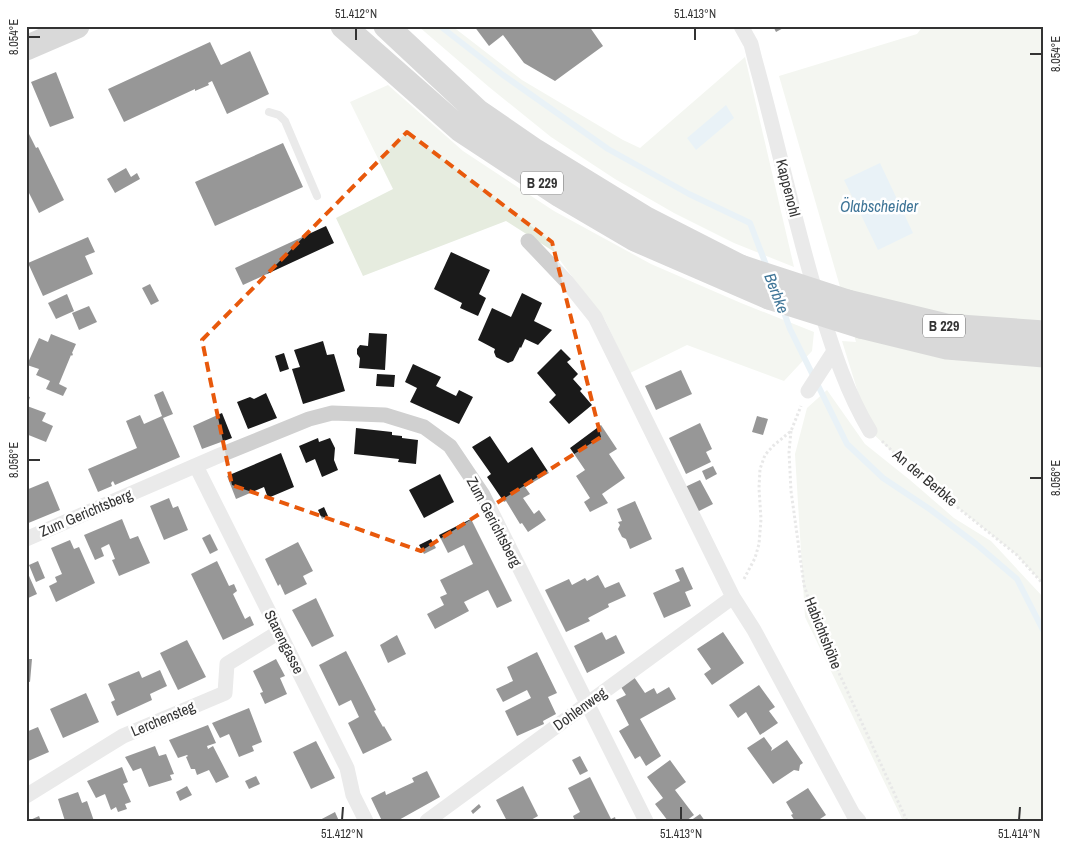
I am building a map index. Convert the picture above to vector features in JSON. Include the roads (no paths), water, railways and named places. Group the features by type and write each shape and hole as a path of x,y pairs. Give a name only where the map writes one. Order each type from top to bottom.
{"main road":[{"path":"26,48 77,26"},
{"name":"B 229","path":"343,26 461,130 560,196 635,239 768,297 861,326 947,347 1044,355"},
{"name":"B 229","path":"386,26 477,111 535,150 646,218 740,267 847,302 946,326 1044,333"}],"street":[{"name":"Kappenohl","path":"741,26 751,44 808,268 834,350"},
{"path":"528,241 567,282 594,317 733,597 754,630 853,814 859,821"},
{"path":"808,391 834,350"},
{"path":"834,350 844,379 870,431"},
{"name":"Zum Gerichtsberg","path":"26,539 310,419 332,413 385,415 424,426 450,446 483,495 646,821"},
{"name":"Starengasse","path":"196,466 347,768 353,795 366,821"},
{"name":"Dohlenweg","path":"427,821 733,597"},
{"name":"Lerchensteg","path":"26,796 124,736 225,692 227,664 279,632"}],"lane":[{"path":"270,112 279,115 285,121 317,196"}],"water":[{"path":"726,105 734,118 696,150 687,138"},
{"name":"Ölabscheider","path":"880,163 913,233 878,250 844,180"}],"waterway":[{"name":"Berbke","path":"440,26 503,75 608,149 689,194 750,223 768,270"},
{"name":"Berbke","path":"782,307 790,329 847,444 883,478 931,510 976,544 1017,579 1044,632"}]}
